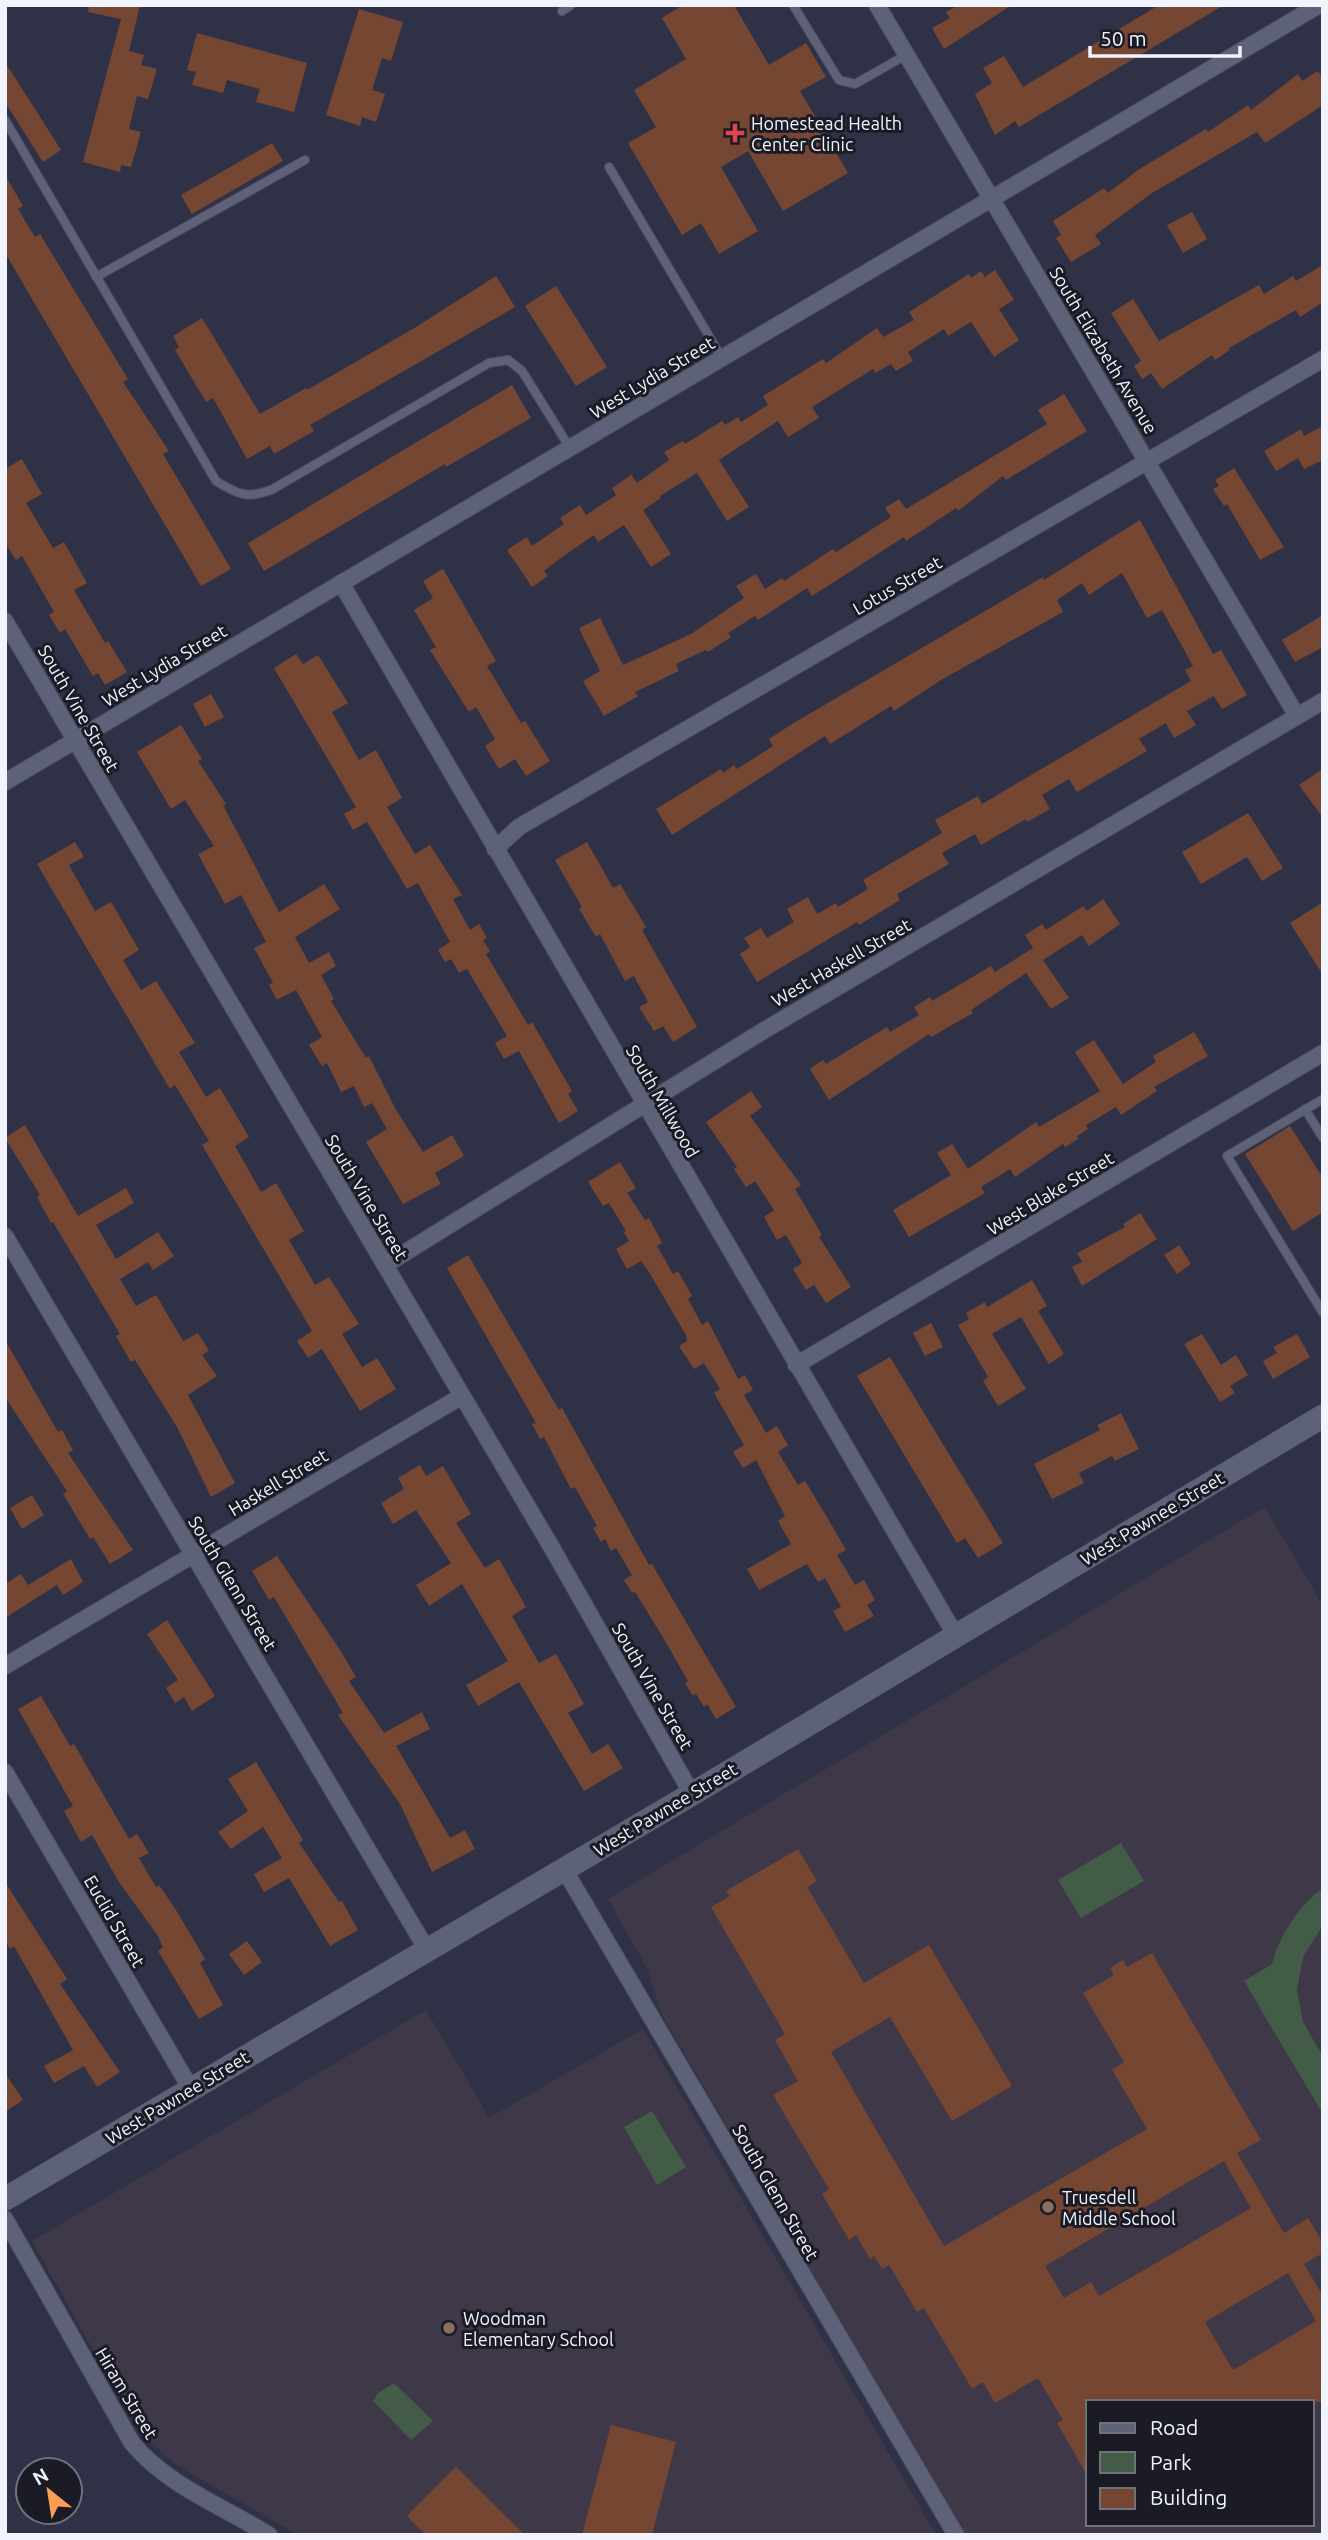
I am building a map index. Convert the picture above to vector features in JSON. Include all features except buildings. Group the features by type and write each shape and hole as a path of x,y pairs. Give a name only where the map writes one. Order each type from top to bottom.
{"main road":[{"name":"West Pawnee Street","path":"5,2199 692,1794 1323,1416"}],"street":[{"name":"South Elizabeth Avenue","path":"877,5 1297,716"},
{"name":"West Lydia Street","path":"5,782 1319,5"},
{"name":"Lotus Street","path":"495,849 519,827 1323,359"},
{"name":"South Millwood","path":"341,583 643,1105 956,1636"},
{"name":"South Vine Street","path":"5,621 462,1396 692,1794"},
{"name":"West Haskell Street","path":"385,1265 763,1031 1323,701"},
{"name":"West Blake Street","path":"796,1365 1323,1054"},
{"name":"South Glenn Street","path":"5,1236 427,1950"},
{"name":"Haskell Street","path":"5,1666 462,1396"},
{"name":"Euclid Street","path":"5,1772 191,2089"},
{"name":"South Glenn Street","path":"564,1869 956,2535"},
{"name":"Hiram Street","path":"5,2219 132,2443 150,2464 171,2480 269,2535"}],"lane":[{"path":"562,10 570,5"},
{"path":"793,5 839,80 855,84 906,55"},
{"path":"5,120 216,481 237,494 252,497 273,489 489,363 508,360 522,371 570,448"},
{"path":"96,276 305,160"},
{"path":"609,167 722,358"},
{"path":"1323,1099 1227,1156 1323,1313"},
{"path":"1305,1109 1323,1138"}],"shaded area":[{"name":"Truesdell Middle School","path":"1265,1507 1323,1606 1323,2535 965,2535 661,2013 647,1968 608,1899"},
{"name":"Woodman Elementary School","path":"426,2010 489,2118 643,2029 936,2535 298,2535 175,2464 149,2440 130,2415 32,2241"}],"green space":[{"path":"1121,1843 1144,1881 1081,1918 1058,1880"},
{"path":"1323,1888 1323,1925 1303,1957 1297,1990 1303,2022 1323,2057 1323,2114 1244,1981 1272,1964 1291,1922 1305,1904"},
{"path":"652,2111 686,2167 657,2185 624,2127"},
{"path":"394,2383 433,2421 411,2440 373,2401 378,2393"}],"place":[{"name":"Homestead Health Center Clinic","path":"735,133"},
{"name":"Truesdell Middle School","path":"1048,2207"},
{"name":"Woodman Elementary School","path":"449,2328"}]}
